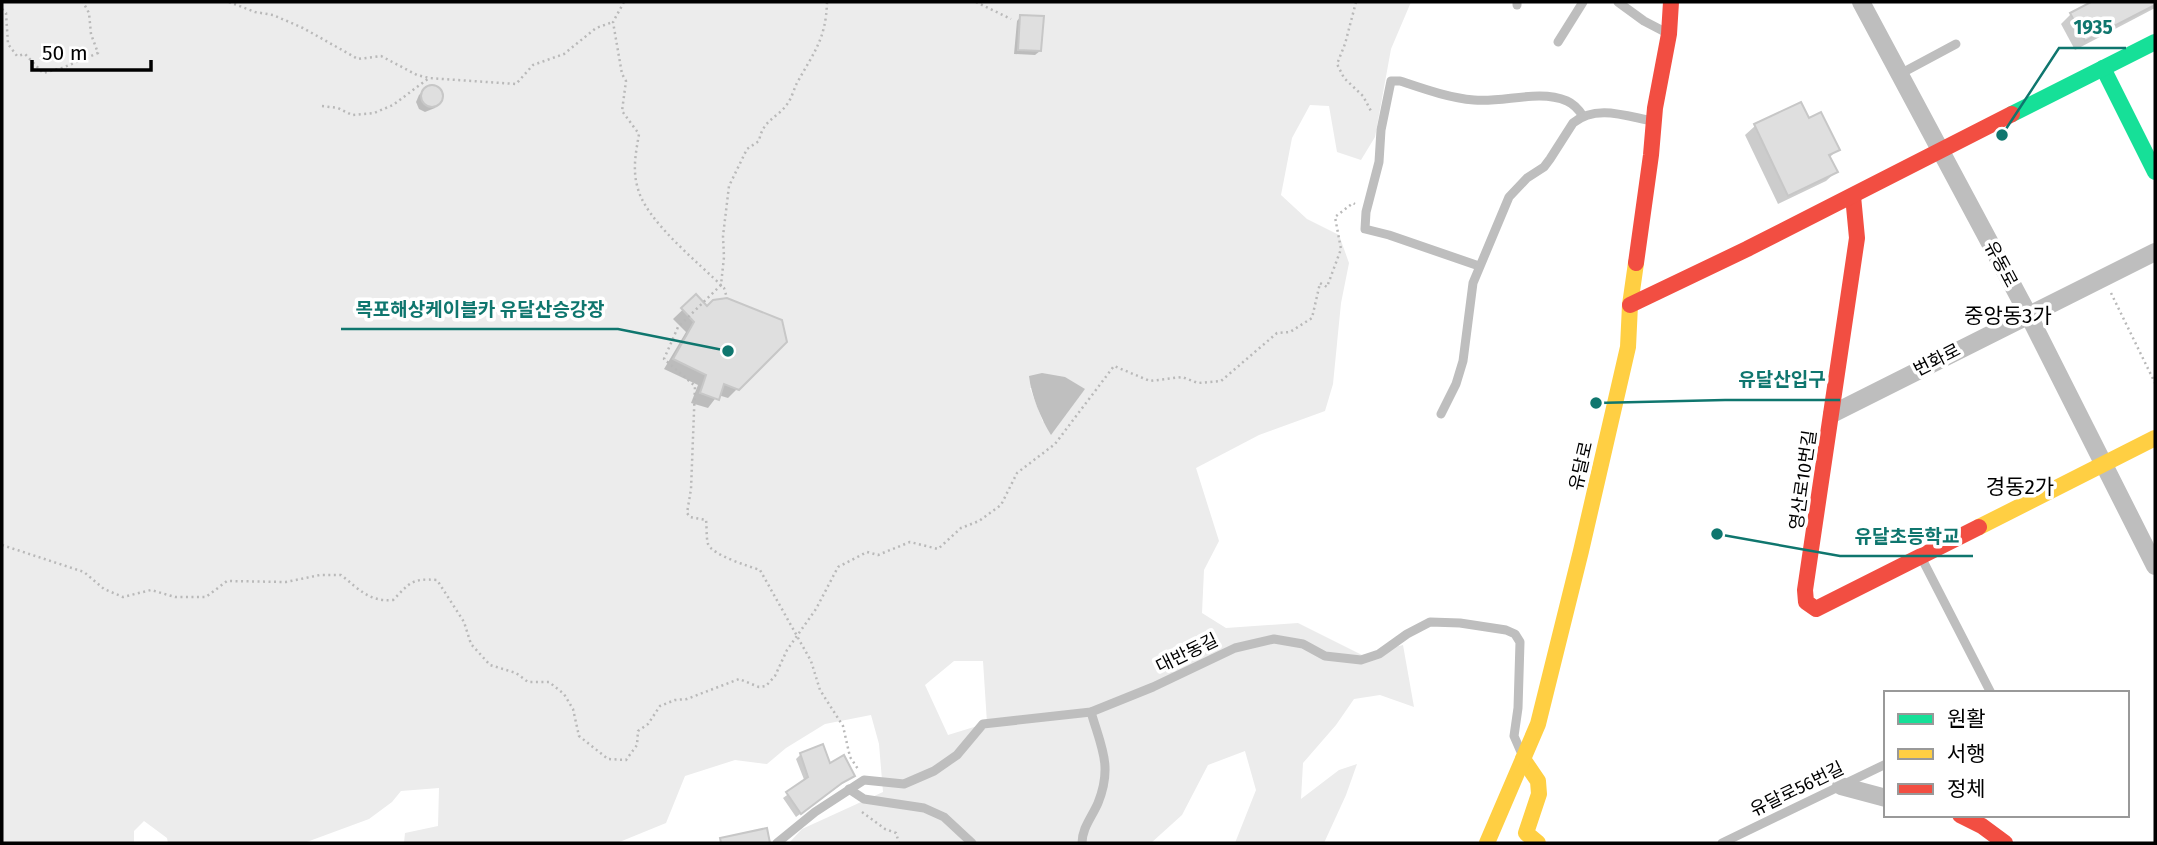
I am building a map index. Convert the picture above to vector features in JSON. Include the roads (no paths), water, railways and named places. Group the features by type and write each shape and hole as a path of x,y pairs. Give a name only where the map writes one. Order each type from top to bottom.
{"street":[{"name":"유달로","path":"1487,843 1538,724 1628,347 1630,305 1660,74 1669,34 1671,2"},
{"name":"유동로","path":"1861,2 2028,314 2155,566"},
{"path":"1630,305 1853,197 1939,150 2155,42"},
{"path":"2103,68 2155,172"},
{"name":"영산로10번길","path":"1853,197 1857,239 1805,603 1816,609 2155,438"},
{"name":"번화로","path":"1832,414 2155,251"},
{"path":"1524,759 1538,781 1539,794 1526,832 1538,843"},
{"path":"1841,786 1884,797"},
{"path":"1964,817 2005,843"}],"lane":[{"path":"1558,43 1583,2"},
{"path":"1618,2 1644,21 1669,34"},
{"path":"1900,74 1956,44"},
{"path":"1479,266 1365,229 1366,212 1379,162 1381,130 1391,81 1477,101 1537,97 1567,101 1583,116"},
{"path":"1441,414 1456,384 1463,360 1471,290 1509,197 1527,178 1544,167 1573,123 1583,116 1606,112 1654,121"},
{"path":"1920,555 1990,691"},
{"name":"대반동길","path":"849,789 866,779 904,784 934,771 957,755 983,724 1091,712 1153,687 1235,648 1274,639 1303,644 1325,656 1361,660 1379,654 1430,622 1460,623 1506,630 1515,634 1520,642 1518,708 1514,736 1524,759"},
{"path":"1082,843 1086,823 1097,805 1106,781 1105,759 1091,712"},
{"name":"유달로56번길","path":"1722,843 1884,765"},
{"path":"777,843 849,789 864,799 923,808 944,817 972,843"}],"place":[{"name":"1935","path":"2002,135"},
{"name":"목포해상케이블카 유달산승강장","path":"728,351"},
{"name":"유달산입구","path":"1596,403"},
{"name":"유달초등학교","path":"1717,534"}],"district":[{"name":"중앙동3가","path":"2008,316"},
{"name":"경동2가","path":"2020,487"}]}
